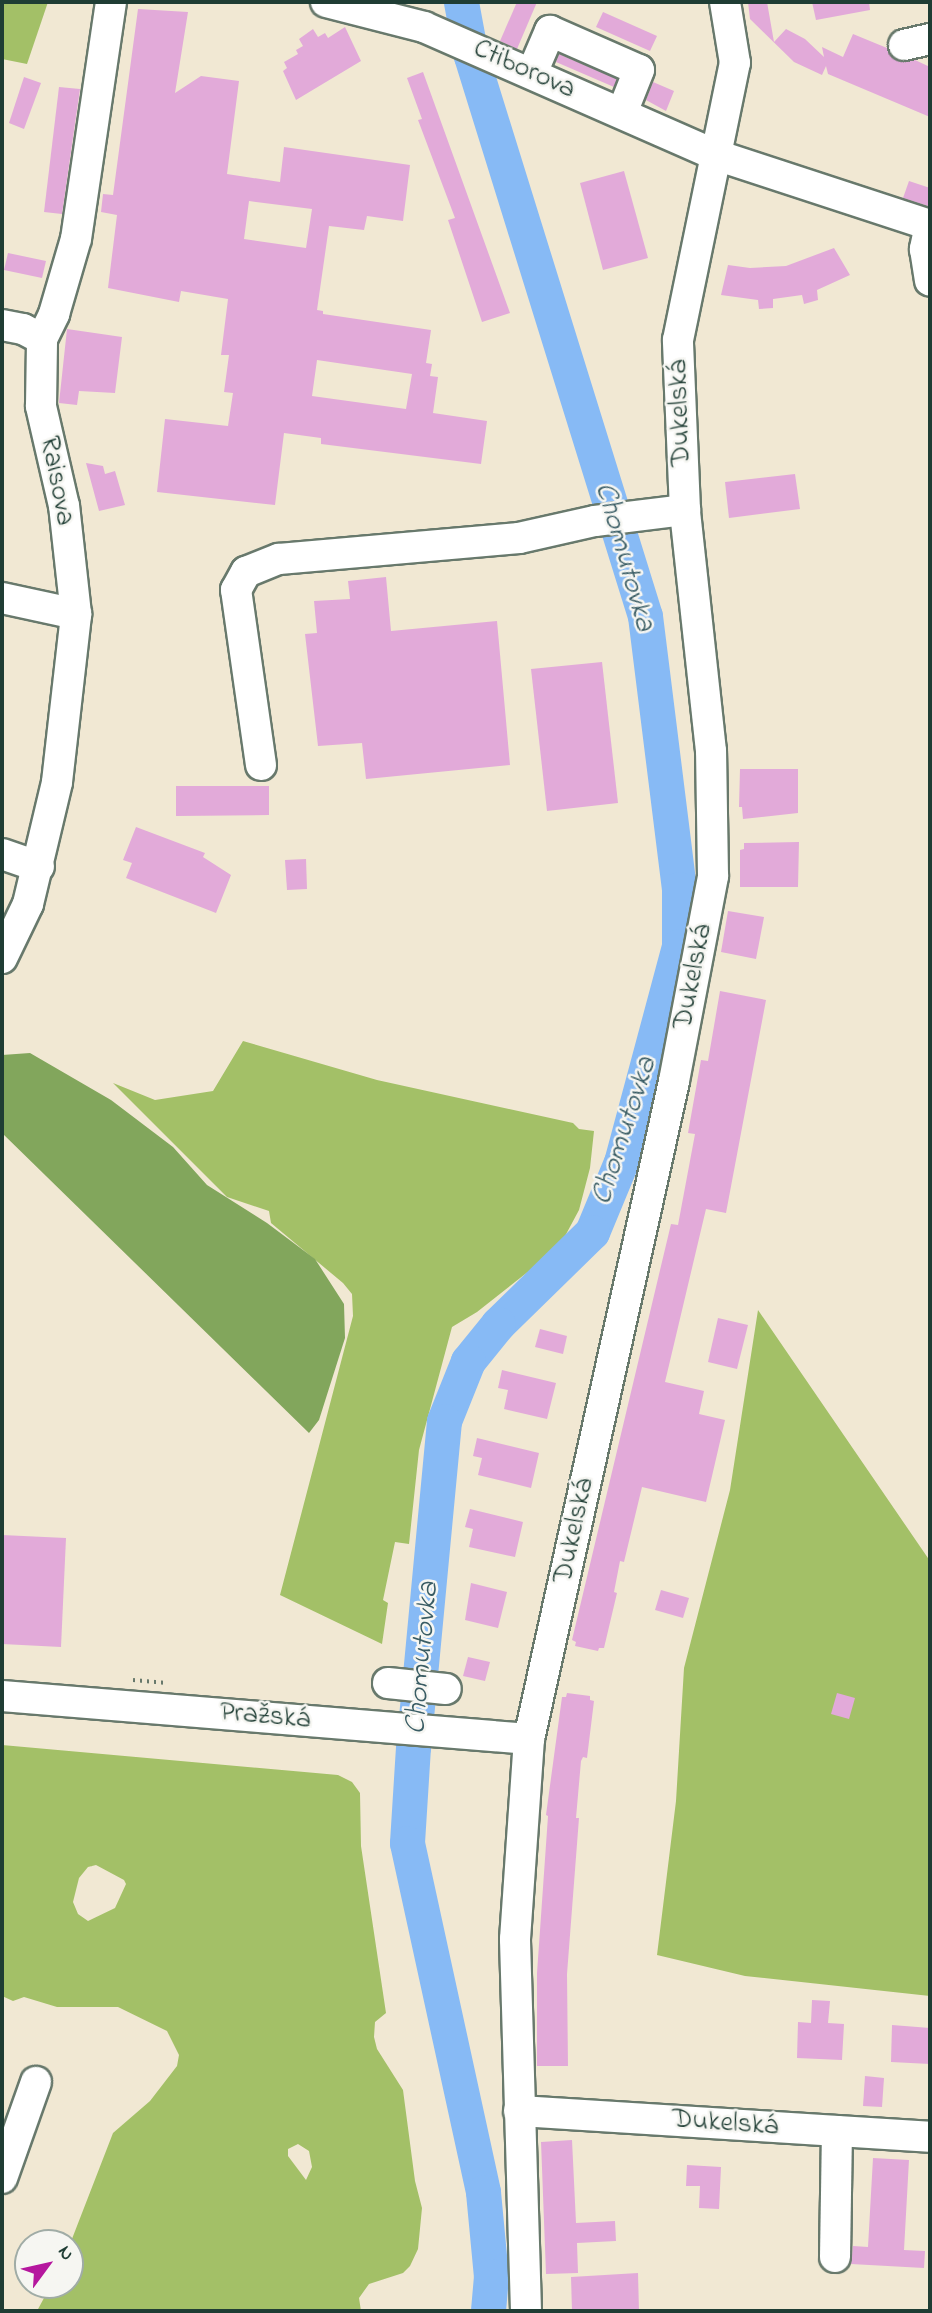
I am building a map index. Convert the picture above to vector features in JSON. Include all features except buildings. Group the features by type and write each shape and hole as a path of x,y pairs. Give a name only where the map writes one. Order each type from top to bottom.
{"street":[{"name":"Raisova","path":"2,958 28,904 39,867 57,782 76,614 64,506 40,406 42,339 54,314 76,239 111,2"},
{"name":"Ctiborova","path":"326,2 424,27 716,155 930,225"},
{"name":"Dukelská","path":"526,2311 514,1939 529,1739 674,1081 713,876 711,751 685,510 678,340 735,63 725,2"},
{"path":"520,67 550,31 639,70 622,113"},
{"path":"930,225 925,250 930,281"},
{"path":"2,326 23,329 42,339"},
{"path":"261,765 236,590 246,572 279,559 519,538 596,521 685,510"},
{"path":"2,598 76,614"},
{"path":"2,854 39,867"},
{"path":"388,1684 446,1689"},
{"name":"Pražská","path":"2,1696 529,1739"},
{"path":"2,2178 36,2082"},
{"name":"Dukelská","path":"519,2111 930,2137"},
{"path":"835,2257 837,2132"}],"green space":[{"path":"2,2 48,2 27,64 2,59"},
{"path":"243,1041 377,1080 573,1123 579,1129 594,1131 590,1168 579,1210 564,1238 548,1256 477,1312 452,1327 419,1450 409,1544 395,1542 383,1600 388,1603 382,1644 280,1595 353,1316 352,1294 343,1283 271,1223 269,1211 227,1197 113,1083 155,1100 213,1091"},
{"path":"30,1053 111,1100 173,1147 207,1185 267,1223 315,1259 344,1304 345,1338 319,1420 309,1433 2,1133 2,1055"},
{"path":"758,1310 930,1561 930,1996 745,1976 657,1955 676,1801 684,1668 730,1490"},
{"path":"2,1745 338,1775 352,1782 360,1793 361,1846 386,2013 375,2022 374,2037 377,2049 403,2090 415,2181 422,2208 418,2249 410,2266 403,2273 369,2284 359,2298 361,2311 37,2311 43,2299 84,2299 84,2229 76,2229 113,2133 150,2101 177,2066 179,2055 167,2031 118,2007 57,2007 24,1997 13,2001 2,1996","holes":["96,1865 124,1880 126,1884 115,1908 88,1921 78,1914 73,1902 79,1878 88,1867","298,2144 309,2151 312,2167 306,2180 288,2156 288,2149"]}],"waterway":[{"name":"Chomutovka","path":"461,2 471,56 645,616 679,889 679,946 621,1162 592,1232 498,1324 468,1361 444,1421 413,1747 407,1843 483,2192 491,2276 488,2311"}]}
